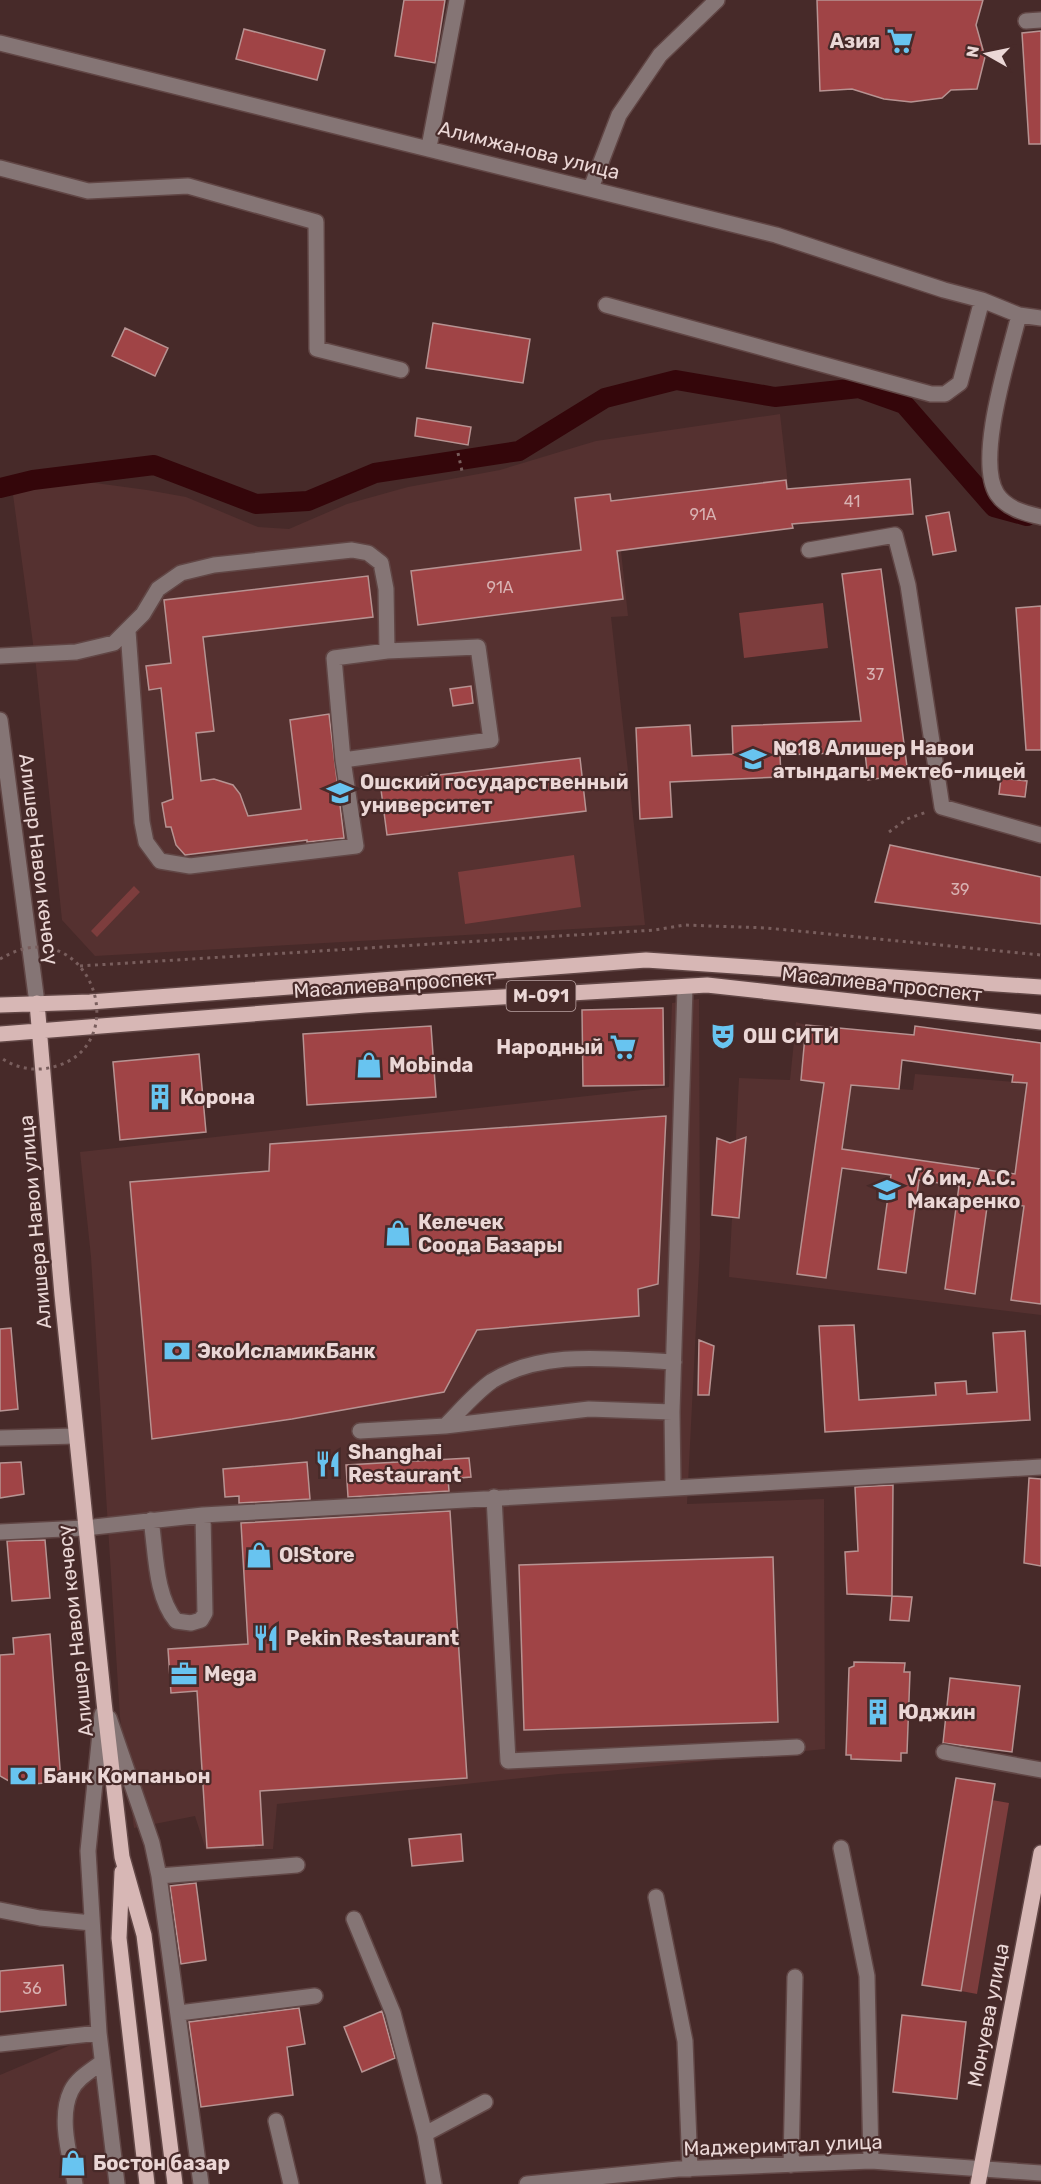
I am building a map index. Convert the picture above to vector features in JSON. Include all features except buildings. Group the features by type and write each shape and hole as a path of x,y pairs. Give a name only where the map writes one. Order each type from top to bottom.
{"main road":[{"name":"Масалиева проспект","path":"37,1004 90,1002 646,960 1041,987"},
{"name":"Масалиева проспект","path":"0,1034 365,1005 708,985 1041,1022"},
{"name":"М-091","path":"0,1005 37,1004"},
{"name":"Алишера Навои улица","path":"37,1004 76,1436"},
{"name":"Алишер Навои көчөсү","path":"76,1436 122,1857 119,1938 147,2184"},
{"name":"Монуева улица","path":"978,2184 979,2168 1035,1916 1041,1853"},
{"name":"Алишер Навои көчөсү","path":"122,1857 144,1935 175,2184"}],"street":[{"path":"429,147 457,0"},
{"path":"591,188 619,115 660,55 717,0"},
{"name":"Алимжанова улица","path":"0,43 429,147 776,235 944,290 982,300 1019,315 1041,318"},
{"path":"0,168 88,191 188,186 316,222 317,349 400,370"},
{"path":"606,305 931,394 945,394 960,383 982,300"},
{"path":"1019,315 993,427 989,451 990,471 994,489 1002,500 1018,511 1041,517"},
{"path":"808,550 895,536 908,585 942,807 1041,835"},
{"path":"0,656 76,652 114,643 128,631 158,589 181,573 214,565 352,550 368,554 381,563 386,589 387,651"},
{"path":"128,631 142,822 146,842 160,861 190,866 356,846 342,760 334,658 387,651 478,647 491,740 342,760"},
{"name":"Алишер Навои көчөсү","path":"0,720 37,1004"},
{"path":"673,1487 672,1412 686,987"},
{"path":"445,1426 492,1382 531,1364 579,1358 674,1362"},
{"path":"360,1431 445,1426 589,1409 672,1412"},
{"path":"0,1438 76,1436"},
{"path":"0,1532 85,1528 203,1515 1041,1467"},
{"path":"494,1497 508,1761 797,1747"},
{"path":"151,1520 162,1593 170,1614 176,1621 191,1623 201,1620 205,1613 203,1515"},
{"path":"104,1702 152,1843 159,1876 201,2184"},
{"path":"104,1702 88,1851 99,2033 117,2184"},
{"path":"944,1752 1041,1770"},
{"path":"841,1848 867,1976 871,2161"},
{"path":"159,1876 297,1865"},
{"path":"656,1897 685,2041 681,2174"},
{"path":"0,1910 40,1918 92,1923"},
{"path":"354,1919 393,2013 426,2134 434,2184"},
{"path":"791,2165 795,1977"},
{"path":"179,2013 315,1996"},
{"path":"0,2044 99,2033"},
{"path":"75,2184 66,2130 67,2106 71,2091 78,2081 102,2062"},
{"path":"426,2134 485,2102"},
{"path":"276,2121 291,2184"},
{"name":"Маджеримтал улица","path":"527,2184 871,2161 1041,2173"}],"path":[{"path":"458,453 462,471"},
{"path":"889,832 907,819 942,807"},
{"path":"80,966 655,930 684,925 767,928 1041,955"},
{"path":"0,959 22,949 47,948 60,951 80,966 90,979 96,994 98,1011 94,1027 79,1052 63,1063 44,1069 17,1066 0,1057"}],"shaded area":[{"name":"Ошский государственный университет","path":"780,414 793,528 621,551 628,616 611,617 645,925 95,956 62,920 36,666 12,487 58,478 147,490 186,497 258,527 289,529 347,504 408,487 500,470 596,441"},
{"path":"823,603 828,648 744,658 739,613"},
{"path":"574,855 581,907 465,924 458,872"},
{"path":"134,886 140,892 97,937 91,931"},
{"path":"699,999 700,1247 687,1504 824,1499 825,1749 277,1804 273,1849 206,1850 195,1816 134,1828 120,1717 91,1257 80,1152 669,1087 672,1003"},
{"name":"√6 им, А.С. Макаренко","path":"796,1022 806,1025 801,1081 913,1090 915,1074 1026,1083 1025,1101 1041,1103 1041,1315 729,1277 739,1078 790,1080"},
{"path":"992,1800 1009,1803 977,1994 961,1991"},
{"path":"99,2033 116,2184 0,2184 0,2075"}],"waterway":[{"path":"0,488 33,480 154,465 256,504 308,501 375,473 519,451 605,398 676,380 775,397 859,388 904,404 994,507 1027,516"}],"place":[{"name":"Азия","path":"900,41"},
{"name":"№18 Алишер Навои атындагы мектеб-лицей","path":"753,759"},
{"name":"Ошский государственный университет","path":"340,793"},
{"name":"ОШ СИТИ","path":"723,1036"},
{"name":"Народный","path":"623,1047"},
{"name":"Mobinda","path":"369,1065"},
{"name":"Корона","path":"160,1097"},
{"name":"√6 им, А.С. Макаренко","path":"887,1190"},
{"name":"Келечек Соода Базары","path":"398,1233"},
{"name":"ЭкоИсламикБанк","path":"177,1351"},
{"name":"Shanghai Restaurant","path":"328,1464"},
{"name":"O!Store","path":"259,1555"},
{"name":"Pekin Restaurant","path":"266,1638"},
{"name":"Mega","path":"184,1674"},
{"name":"Юджин","path":"878,1712"},
{"name":"Банк Компаньон","path":"23,1776"},
{"name":"Бостон базар","path":"73,2163"}]}
